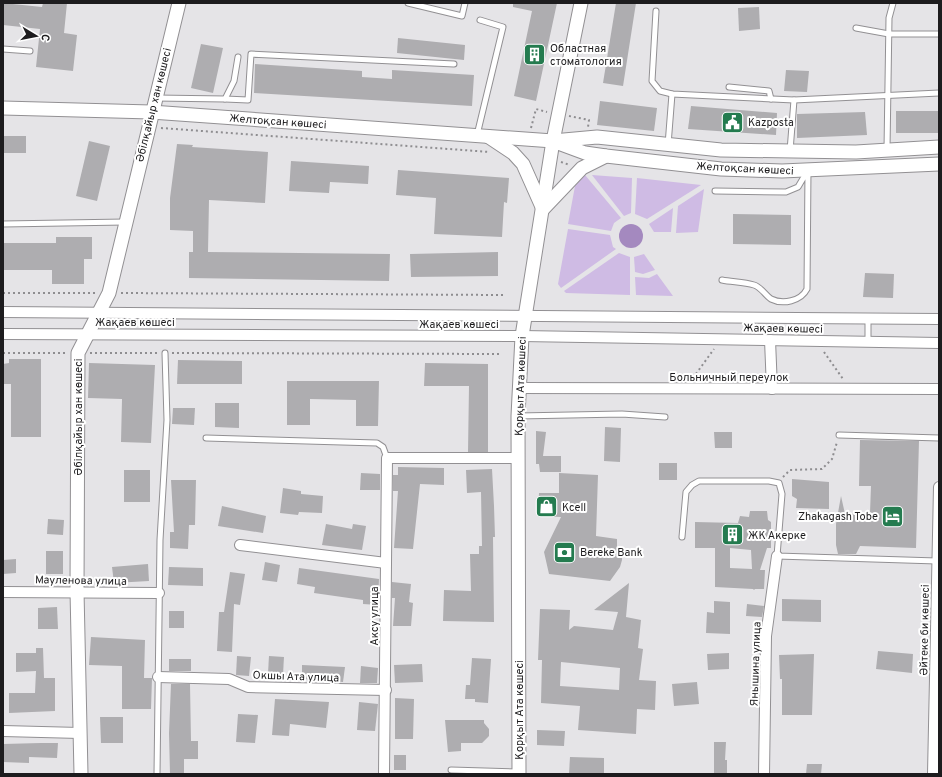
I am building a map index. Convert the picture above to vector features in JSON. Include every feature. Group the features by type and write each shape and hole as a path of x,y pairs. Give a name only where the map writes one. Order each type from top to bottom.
{"street":[{"name":"Әбілқайыр хан көшесі","path":"81,774 77,591 78,353 109,293 151,112 179,3"},
{"name":"Қорқыт Ата көшесі","path":"519,773 518,416 522,336 524,315 544,209 553,141 581,3"},
{"name":"Желтоқсан көшесі","path":"3,108 151,112 553,141 597,137 721,150 856,152 939,147"},
{"path":"483,136 513,153 523,164 544,209 582,168 606,156"},
{"name":"Желтоқсан көшесі","path":"553,141 585,152 606,156 721,169 782,171 939,164"},
{"name":"Жақаев көшесі","path":"3,312 939,319"},
{"name":"Жақаев көшесі","path":"3,334 522,336 939,343"},
{"path":"770,340 772,389"},
{"name":"Больничный переулок","path":"519,388 939,389"},
{"path":"387,458 518,458"},
{"name":"Аксу улица","path":"384,774 386,690 387,458"},
{"name":"Әйтеке би көшесі","path":"933,774 939,487"},
{"path":"240,545 386,563"},
{"name":"Янышина улица","path":"764,774 766,636 777,556"},
{"name":"Мауленова улица","path":"3,592 77,591 97,593 160,593"},
{"name":"Окшы Ата улица","path":"158,677 229,679 248,687 386,690"},
{"path":"3,731 80,733"}],"lane":[{"path":"408,3 462,16 465,3"},
{"path":"887,150 888,34 889,18 893,3"},
{"path":"656,11 652,81 660,90 672,94 794,100 939,93"},
{"path":"480,20 503,28 483,136"},
{"path":"856,28 888,34 939,34"},
{"path":"3,49 30,51"},
{"path":"155,98 248,100 251,54 454,64"},
{"path":"225,99 234,81 238,57"},
{"path":"729,87 769,91 771,99"},
{"path":"668,145 672,94"},
{"path":"790,151 794,100"},
{"path":"715,191 786,192 798,187 808,170"},
{"path":"722,280 755,285 772,299 790,300 804,296 807,289 808,170"},
{"path":"3,224 125,222"},
{"path":"868,318 868,342"},
{"path":"157,774 160,540 168,420 165,353"},
{"path":"518,416 622,414 665,417"},
{"path":"839,435 939,438"},
{"path":"206,438 378,443 383,447 387,458"},
{"path":"682,537 686,492 692,485 699,481 770,481 778,483 782,494 777,556 937,561"},
{"path":"451,770 519,773"}],"path":[{"path":"148,127 513,153"},
{"path":"3,293 504,294"},
{"path":"685,388 722,340"},
{"path":"816,340 850,389"},
{"path":"3,353 500,354"},
{"path":"778,483 790,470 822,469 832,459 839,435"}],"shaded area":[{"path":"585,175 621,218 614,223 611,231 568,224 575,186"},
{"path":"592,175 632,178 631,213 624,216"},
{"path":"637,178 701,185 647,219 635,214"},
{"path":"704,189 698,232 676,233 678,206"},
{"path":"673,208 671,232 654,232 649,224"},
{"path":"631,224 639,228 643,236 639,244 631,248 623,244 619,236 623,228"},
{"path":"568,229 610,235 613,247 616,249 561,288 558,284"},
{"path":"619,253 630,257 630,295 566,293 564,291"},
{"path":"644,254 655,270 643,274 635,272 634,257"},
{"path":"657,274 673,296 636,295 635,277 649,278"}],"building":[{"path":"3,3 42,7 43,3 67,3 64,33 77,35 73,71 36,67 40,29 3,25"},
{"name":"Областная стоматология","path":"513,3 557,3 536,101 514,96 532,11 513,7"},
{"path":"616,3 636,3 623,86 603,83"},
{"path":"759,7 760,29 739,31 738,8"},
{"path":"398,38 465,45 464,60 397,53"},
{"path":"201,44 223,48 213,93 191,88"},
{"path":"255,64 362,71 362,77 392,79 392,70 474,75 472,106 254,93"},
{"path":"786,70 809,71 807,92 784,91"},
{"path":"600,101 657,108 654,131 597,125"},
{"path":"691,106 777,113 776,135 688,129"},
{"path":"896,111 939,111 939,133 896,133"},
{"path":"865,112 867,135 797,138 797,114"},
{"path":"3,136 26,136 26,153 3,153"},
{"path":"89,141 110,146 97,201 76,196"},
{"path":"177,144 193,145 192,147 268,152 265,203 209,200 208,252 390,254 389,281 189,278 189,252 193,252 193,231 170,230 170,198"},
{"path":"291,161 369,166 368,184 330,182 329,193 289,191"},
{"path":"398,170 509,178 507,203 504,202 502,237 434,234 436,198 396,195"},
{"path":"733,214 791,215 791,245 733,244"},
{"path":"56,237 92,237 92,259 84,259 84,284 52,284 52,270 3,270 3,243 56,243"},
{"path":"498,252 498,276 411,277 410,254"},
{"path":"865,273 894,274 893,298 863,297"},
{"path":"9,359 41,359 41,437 11,437 11,384 3,384 3,364 9,363"},
{"path":"178,360 242,361 242,384 177,384"},
{"path":"89,363 155,365 151,443 121,442 122,399 88,398"},
{"path":"425,363 488,364 488,452 468,452 469,386 424,386"},
{"path":"287,381 379,381 378,426 356,426 356,400 310,399 310,425 287,425"},
{"path":"215,403 239,403 239,428 215,427"},
{"path":"173,408 195,408 194,425 172,424"},
{"path":"605,427 621,428 620,462 604,461"},
{"path":"536,431 546,432 543,456 561,456 561,472 540,472 539,464 536,464"},
{"path":"714,432 732,432 732,448 715,448"},
{"name":"Zhakagash Tobe","path":"860,440 919,441 916,548 860,546 856,554 838,554 836,545 836,524 841,496 845,514 870,513 871,486 859,486"},
{"path":"659,463 677,463 677,480 659,480"},
{"path":"398,467 444,468 444,485 420,484 413,549 394,548 398,491 393,491 393,475 398,475"},
{"path":"492,469 495,537 493,537 494,622 443,621 444,590 471,591 470,554 479,554 479,546 482,546 481,492 467,493 466,470"},
{"path":"124,470 150,470 150,502 124,502"},
{"path":"361,473 380,474 380,490 360,490"},
{"path":"559,473 598,475 596,536 617,539 617,546 622,554 620,567 610,581 549,574 544,552 561,517 538,516 539,493 559,493"},
{"path":"792,479 829,482 829,509 796,508 797,499 792,496"},
{"path":"171,480 196,480 195,525 189,525 188,549 170,548 170,532 174,532"},
{"path":"283,488 301,491 301,494 323,496 322,513 299,512 298,515 280,513"},
{"path":"222,506 266,516 263,533 218,526"},
{"name":"ЖК Акерке","path":"750,511 767,511 768,520 771,522 771,548 767,548 760,570 765,570 764,589 754,590 715,587 715,548 695,548 695,522 738,523 740,516 749,517","holes":["730,548 751,550 752,569 730,568"]},
{"path":"48,519 64,520 63,535 47,534"},
{"path":"326,524 352,529 353,524 366,526 362,550 322,545"},
{"path":"46,551 63,551 63,574 46,574"},
{"path":"16,559 16,573 3,574 3,560"},
{"path":"265,562 280,565 277,582 262,580"},
{"path":"148,564 149,581 114,583 112,567"},
{"path":"169,567 203,568 203,586 168,585"},
{"path":"299,568 379,579 378,605 363,604 363,600 314,593 315,587 297,584"},
{"path":"230,572 245,574 240,605 234,604 232,652 217,651 219,612 224,612"},
{"path":"392,582 411,584 409,602 413,603 411,626 393,626 395,598 392,598"},
{"path":"629,583 626,617 641,620 638,648 643,649 639,680 656,681 655,710 637,709 636,734 578,730 580,706 541,703 542,660 538,660 540,609 570,610 569,630 574,626 613,630 618,612 594,610","holes":["561,662 620,668 619,690 560,686"]},
{"path":"782,599 821,600 821,622 782,621"},
{"path":"714,601 730,602 730,634 706,633 707,612 714,613"},
{"path":"747,604 764,606 762,617 746,616"},
{"path":"57,607 58,629 38,629 38,608"},
{"path":"169,611 184,611 184,628 169,628"},
{"path":"91,637 145,640 144,678 152,678 151,709 122,709 122,666 89,665"},
{"path":"36,648 43,648 44,678 55,678 55,711 9,713 9,693 35,693 36,671 16,672 16,653 36,653"},
{"path":"878,651 913,654 912,673 876,669"},
{"path":"729,653 729,669 708,670 707,654"},
{"path":"814,654 812,715 782,715 782,679 780,679 779,655"},
{"path":"237,656 251,657 249,676 236,675"},
{"path":"269,656 284,657 283,674 268,673"},
{"path":"472,658 491,659 488,703 475,702 475,699 465,699 466,685 470,685"},
{"path":"169,659 191,659 191,671 169,671"},
{"path":"422,664 423,682 395,683 394,665"},
{"path":"302,665 345,667 343,682 302,679"},
{"path":"361,666 378,668 377,683 360,683"},
{"path":"697,682 699,704 674,706 672,684"},
{"path":"171,684 190,684 191,741 198,741 198,759 184,759 184,774 170,774 169,733"},
{"path":"395,698 414,699 413,739 395,739"},
{"path":"275,699 329,702 326,728 290,724 289,736 272,735"},
{"path":"359,702 378,704 375,731 357,730"},
{"path":"238,714 258,715 255,743 236,742"},
{"path":"100,717 123,717 123,743 101,743"},
{"path":"445,720 484,720 484,723 489,729 489,736 482,743 461,743 461,751 448,752"},
{"path":"537,730 565,731 564,746 537,745"},
{"path":"714,742 726,742 725,760 727,760 727,774 714,774"},
{"path":"58,743 57,758 29,757 29,763 3,762 3,744"},
{"path":"394,755 406,755 406,770 394,770"},
{"path":"570,757 604,758 604,774 569,774"},
{"path":"807,764 822,764 821,774 806,774"}],"place":[{"name":"Областная стоматология","path":"534,54"},
{"name":"Kazposta","path":"733,122"},
{"name":"Kcell","path":"547,507"},
{"name":"Zhakagash Tobe","path":"893,516"},
{"name":"ЖК Акерке","path":"733,535"},
{"name":"Bereke Bank","path":"564,552"}]}
